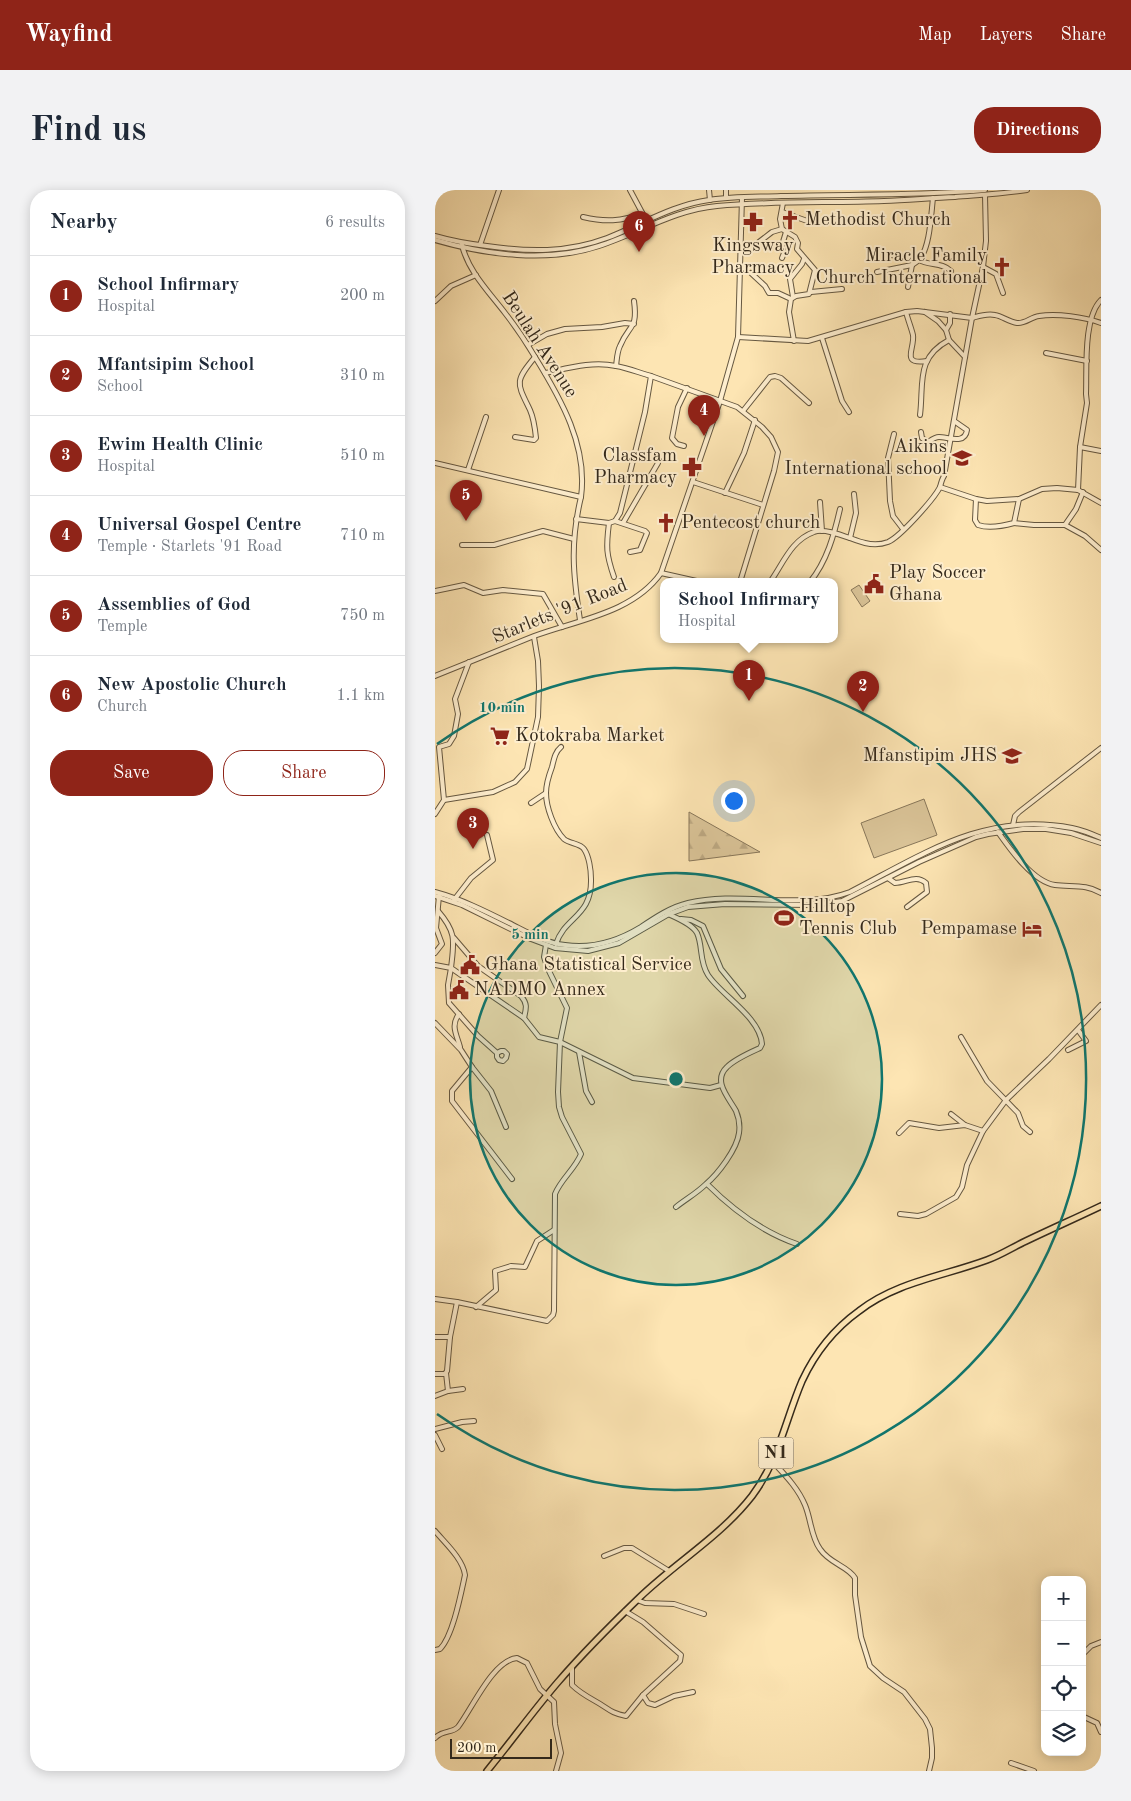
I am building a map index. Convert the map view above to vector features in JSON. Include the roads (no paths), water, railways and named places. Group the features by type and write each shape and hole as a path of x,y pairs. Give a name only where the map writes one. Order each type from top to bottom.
{"highway":[{"name":"N1","path":"487,1771 572,1667 625,1611 731,1519 751,1496 773,1462 803,1381 814,1359 833,1334 860,1310 882,1296 906,1285 989,1259 1101,1206"}],"street":[{"path":"480,245 499,190"},
{"path":"630,190 646,220"},
{"path":"709,190 710,200"},
{"path":"725,190 726,198"},
{"path":"435,240 533,255 569,253 603,245 675,214 703,208 793,202 885,201 933,198 985,190"},
{"path":"435,236 462,245 480,245 528,251 559,250 606,239 646,220 684,206 710,200 884,194 897,191 965,192 985,195 1027,190"},
{"path":"884,194 885,201"},
{"path":"773,578 796,542 817,530 835,533 866,543 880,545 890,541 923,509 940,487 951,440 972,318 983,268 985,195"},
{"path":"792,196 793,202"},
{"name":"Starlets '91 Road","path":"435,676 534,636 619,607 651,587 661,573 720,401 738,336 742,198"},
{"path":"877,272 912,265 919,260 925,251 933,198"},
{"path":"782,258 784,253 782,245 784,231 780,219 783,203"},
{"path":"742,216 752,205"},
{"path":"782,212 810,222"},
{"path":"583,217 603,221 618,221 642,213"},
{"path":"759,242 771,232 784,231 797,240 799,244 797,249 815,270 811,292"},
{"name":"Beulah Avenue","path":"462,245 475,275 506,314 545,373 561,402 576,437 583,478 574,539 575,584 580,620"},
{"path":"886,254 941,265 951,271"},
{"path":"794,341 789,312 792,298 790,279 804,259"},
{"path":"908,287 912,265"},
{"path":"983,268 996,274 1003,294"},
{"path":"751,273 765,286 769,293 779,293 792,298 806,296 811,292 842,289"},
{"path":"435,301 451,286 475,275"},
{"path":"1078,490 1080,447 1087,403 1085,394 1091,320 1094,309 1101,300"},
{"path":"616,366 621,344 634,324 636,315 634,301"},
{"path":"738,336 808,341 906,312 950,314 972,318 987,314 1018,323 1041,315 1091,320 1101,323"},
{"path":"906,312 913,336 910,355 912,359 918,362 927,361"},
{"path":"924,312 938,321 946,330 949,340 965,357"},
{"path":"946,330 950,323 950,314"},
{"path":"527,345 547,334 565,329 625,323 634,324"},
{"path":"821,338 842,401 849,412"},
{"path":"920,415 922,377 927,361 940,345 949,340"},
{"path":"1047,353 1087,361"},
{"path":"515,437 534,440 536,438 533,417 522,396 519,385 523,373 535,357"},
{"path":"545,373 578,365 616,366 651,376 733,405 755,420 771,437 777,452 777,462 741,578"},
{"path":"615,521 620,513 651,376"},
{"path":"743,411 770,378 775,376 781,378 809,403"},
{"path":"684,446 677,444 672,438 678,407 687,388"},
{"path":"468,470 486,417"},
{"path":"725,493 744,453 755,420"},
{"path":"921,432 922,438 928,442 938,437 951,440 964,437 967,430 954,421"},
{"path":"894,434 888,458 891,501 893,516 903,529"},
{"path":"1080,447 1101,451"},
{"path":"435,463 581,497"},
{"path":"623,523 658,463"},
{"path":"693,482 763,505"},
{"path":"940,487 987,501 1019,499 1042,489 1078,490 1101,503"},
{"path":"1065,525 1076,509 1083,492"},
{"path":"850,538 856,513 854,494"},
{"path":"976,499 975,520 978,525 984,527 1014,523 1065,525 1085,536 1101,550"},
{"path":"1014,523 1019,499"},
{"path":"820,502 822,531"},
{"path":"813,578 819,570 835,533 840,510"},
{"path":"576,519 609,523 615,521 645,531 647,533 640,550 630,552"},
{"path":"609,523 606,544 607,557 613,577"},
{"path":"461,545 494,545 543,531 574,539"},
{"path":"661,573 683,578"},
{"path":"435,591 464,585 483,592 503,590 543,594 562,626"},
{"path":"444,800 493,792 515,782 527,769 538,717 538,662 534,636"},
{"path":"439,747 449,744 454,736 458,714 455,699 469,662"},
{"path":"435,742 439,747 444,800 435,814"},
{"path":"556,944 559,936 587,904 590,895 591,878 585,850 582,846 569,842 559,831 550,812 546,793 553,760 561,746"},
{"path":"1013,825 1018,814 1101,748"},
{"path":"531,803 546,793"},
{"path":"1018,814 1022,827"},
{"path":"435,953 442,944 437,928 439,911 437,895 454,900 556,944 583,946 610,941 667,913 697,906 725,904 813,905 834,903 852,897 919,862 981,833 1044,824 1072,828 1101,838"},
{"path":"454,900 546,945 569,951 588,951 631,938 680,905 697,901 725,899 813,900 851,892 953,840 1013,825 1068,832 1101,843"},
{"path":"998,832 1009,847 1041,880 1055,884 1088,887 1101,894"},
{"path":"454,900 475,874 493,860 487,835"},
{"path":"888,878 895,883 916,878 926,883 927,892 907,907"},
{"path":"439,911 450,925 454,938 447,1000 478,1036 497,1053"},
{"path":"667,913 680,919 696,933 700,954 709,976 737,1003 754,1025 762,1038 763,1044 725,1069 722,1075 721,1085 723,1092 736,1112 739,1122 739,1134 736,1145 707,1184 676,1207"},
{"path":"680,919 691,920 703,926 721,969 743,996"},
{"path":"454,938 478,966 525,1000 527,1007 523,1018"},
{"path":"435,1299 547,1321 551,1318 554,1311 555,1194 581,1154 562,1117 559,1107 560,1042 567,1008 546,963 546,945"},
{"path":"435,968 451,968 523,1018 539,1037 560,1042 633,1078 710,1088 721,1085"},
{"path":"900,1214 919,1216 926,1214 956,1197 962,1187 967,1165 983,1131 1006,1100 1100,1008"},
{"path":"459,1014 454,1023 461,1050"},
{"path":"435,1023 461,1050 491,1091 506,1127"},
{"path":"1068,1050 1086,1041 1078,1030"},
{"path":"961,1037 987,1081 1018,1113 1023,1126 1030,1132"},
{"path":"579,1052 586,1091 592,1102"},
{"path":"472,1067 452,1091 452,1101 512,1179"},
{"path":"951,1114 965,1125 983,1131"},
{"path":"899,1133 909,1123 939,1128 965,1125"},
{"path":"707,1184 724,1201 761,1228 777,1237 797,1244"},
{"path":"476,1307 495,1290 495,1271 511,1266 525,1267 537,1241 554,1230"},
{"path":"447,1391 446,1373 450,1337 457,1302"},
{"path":"435,1337 450,1337"},
{"path":"435,1374 446,1373"},
{"path":"435,1396 447,1391 463,1389"},
{"path":"435,1429 462,1422 475,1421"},
{"path":"435,1435 442,1449"},
{"path":"773,1462 801,1496 820,1550 829,1560 849,1572 855,1578 855,1595 861,1637 870,1666 883,1678 904,1692 925,1719 929,1729 932,1748 929,1771"},
{"path":"435,1531 457,1558 465,1572 455,1615 446,1640 440,1649 435,1650"},
{"path":"604,1556 624,1548 632,1548 669,1571"},
{"path":"637,1600 645,1603 674,1604 704,1614"},
{"path":"572,1667 571,1685 585,1697 597,1702 611,1712 626,1716 643,1695 682,1657 643,1622 625,1611"},
{"path":"1086,1651 1091,1646 1101,1642"},
{"path":"435,1738 442,1732 455,1730 493,1673 509,1659 517,1658 524,1660 540,1689 555,1705 555,1724 561,1753 556,1771"},
{"path":"643,1695 648,1703 655,1705 674,1696 693,1692"},
{"path":"1086,1718 1097,1723 1101,1732"},
{"path":"1011,1764 1034,1771"}],"place":[{"name":"Methodist Church","path":"790,220"},
{"name":"Kingsway Pharmacy","path":"753,222"},
{"name":"New Apostolic Church","path":"639,252"},
{"name":"Miracle Family Church International","path":"1002,267"},
{"name":"Universal Gospel Centre","path":"704,436"},
{"name":"Aikins International school","path":"962,458"},
{"name":"Classfam Pharmacy","path":"692,467"},
{"name":"Assemblies of God","path":"466,521"},
{"name":"Pentecost church","path":"666,523"},
{"name":"Play Soccer Ghana","path":"874,584"},
{"name":"School Infirmary","path":"749,701"},
{"name":"Mfantsipim School","path":"863,712"},
{"name":"Kotokraba Market","path":"500,736"},
{"name":"Mfanstipim JHS","path":"1012,756"},
{"name":"Ewim Health Clinic","path":"473,849"},
{"name":"Hilltop Tennis Club","path":"784,918"},
{"name":"Pempamase","path":"1032,929"},
{"name":"Ghana Statistical Service","path":"470,965"},
{"name":"NADMO Annex","path":"459,990"}]}
